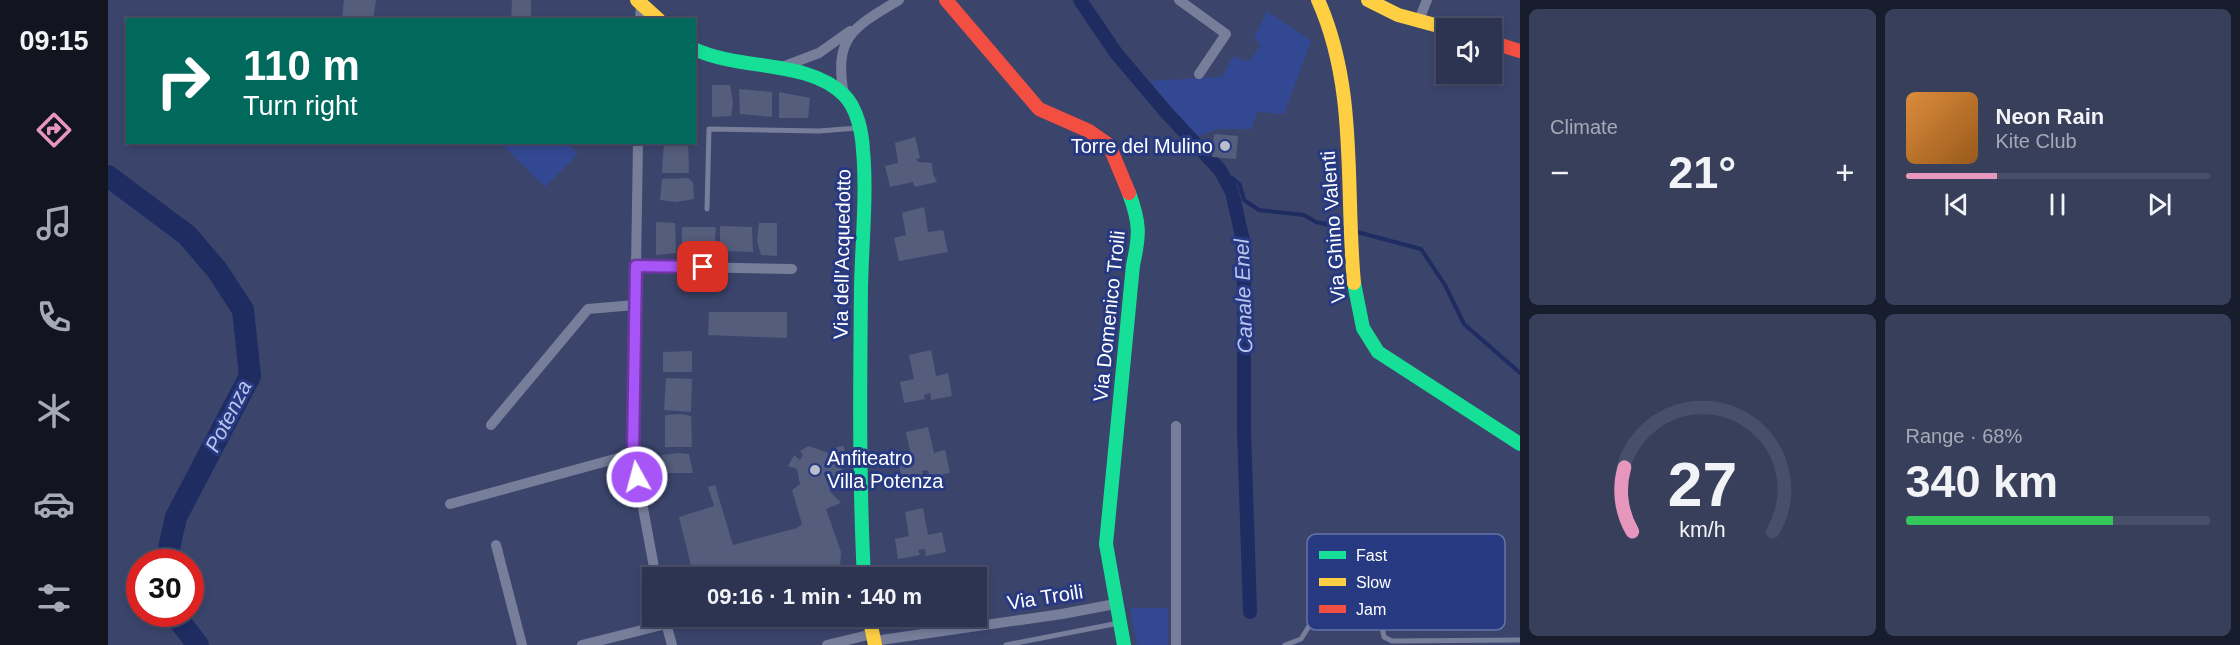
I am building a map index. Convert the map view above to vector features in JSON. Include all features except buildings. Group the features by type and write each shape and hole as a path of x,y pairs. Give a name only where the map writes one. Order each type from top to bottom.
{"street":[{"path":"782,68 819,53 858,25 899,0"},
{"name":"Via Domenico Troili","path":"946,0 1039,109 1100,138 1109,145 1121,165 1138,218 1140,234 1133,265 1106,544 1124,645"},
{"path":"1179,0 1226,34 1199,74"},
{"name":"Via Ghino Valenti","path":"1318,0 1327,18 1340,69 1348,162 1353,274 1361,320 1374,349 1520,444"},
{"path":"1368,0 1388,11 1436,25"},
{"path":"1389,0 1419,20"},
{"path":"1419,20 1427,0"},
{"path":"640,1 640,18"},
{"path":"640,1 657,18"},
{"path":"844,94 839,69 848,37 858,25"},
{"path":"1502,45 1520,51"},
{"name":"Via dell'Acquedotto","path":"696,50 714,60 734,65 782,68 818,77 844,94 857,116 863,149 860,331 864,567"},
{"path":"638,144 633,454 654,567"},
{"path":"636,266 792,269"},
{"path":"491,425 588,309 612,305 635,305"},
{"path":"1176,426 1176,645"},
{"path":"450,504 633,454"},
{"path":"496,545 522,645"},
{"name":"Via Troili","path":"827,645 1062,614 1115,604"},
{"path":"582,645 642,627"},
{"path":"667,627 672,645"}],"lane":[{"path":"707,209 709,129 819,131 859,128"},
{"path":"1006,645 1120,623"},
{"path":"1286,645 1301,639 1307,629"},
{"path":"1383,630 1384,637 1392,641 1520,640"}],"shaded area":[{"path":"1267,11 1311,41 1284,114 1257,112 1252,129 1217,129 1196,137 1150,81 1222,77 1233,56 1248,62 1261,45 1254,38"},
{"path":"502,144 568,144 578,154 545,187"},
{"path":"1130,608 1168,608 1168,645 1137,645"}],"waterway":[{"name":"Canale Enel","path":"1080,0 1116,53 1165,111 1220,170 1232,192 1244,245 1244,430 1250,612"},
{"name":"Potenza","path":"108,176 187,235 217,270 243,310 250,376 176,517 169,549"},
{"path":"1224,177 1232,178 1240,185 1244,200 1259,210 1304,215 1316,222 1347,229"},
{"path":"1357,232 1421,249 1445,285 1464,324 1520,373"},
{"name":"Potenza","path":"184,627 198,645"}],"traffic: fast":[{"path":"696,50 712,56 793,70 812,76 829,84 844,95 849,100 858,121 865,184 860,396 864,567"},
{"path":"1124,645 1106,544 1133,265 1138,237 1137,221 1129,193"},
{"path":"1354,283 1363,328 1378,352 1520,444"}],"traffic: slow":[{"path":"637,0 657,18"},
{"path":"1318,0 1331,34 1345,104 1354,283"},
{"path":"1368,0 1398,15 1436,25"},
{"path":"871,627 875,645"}],"traffic: jam":[{"path":"946,0 1039,109 1089,131 1109,145 1129,193"},
{"path":"1502,45 1520,51"}],"place":[{"name":"Torre del Mulino","path":"1225,146"},
{"name":"Anfiteatro Villa Potenza","path":"815,470"}],"route":[{"path":"637,477 633,454 636,266 703,267"}]}
